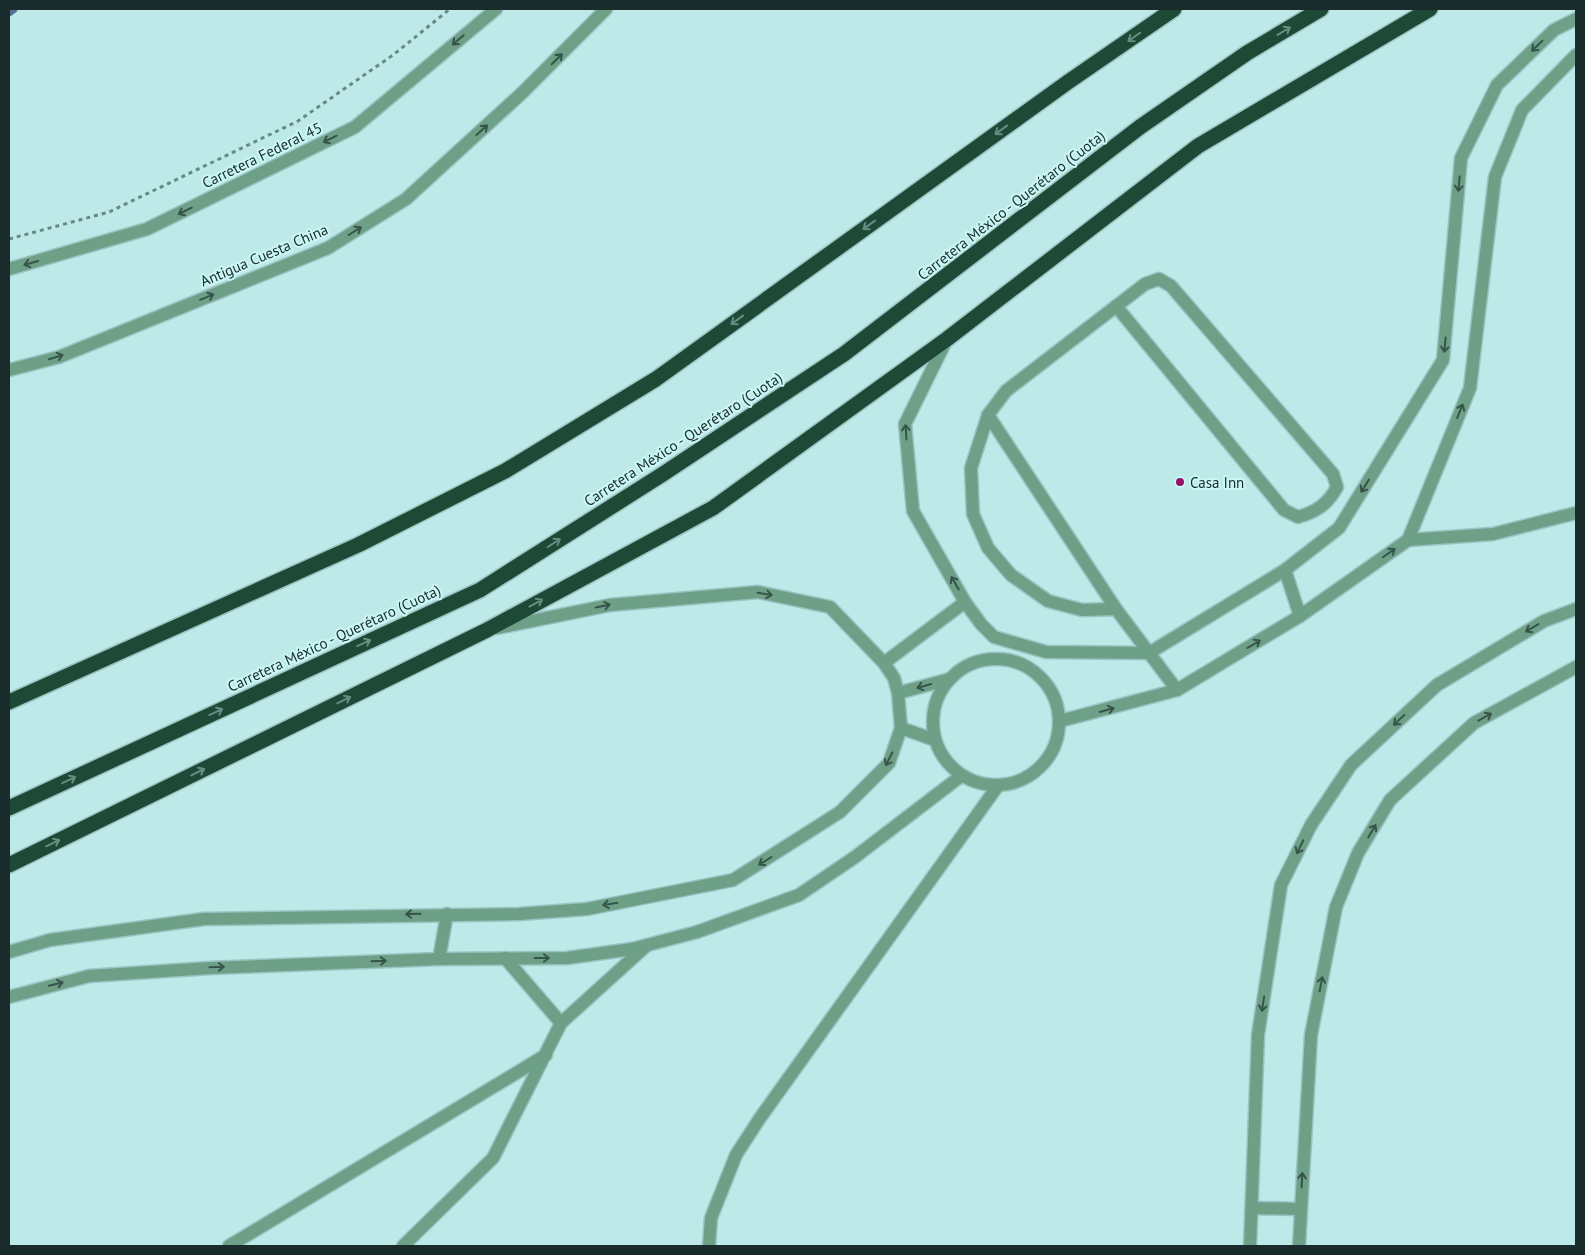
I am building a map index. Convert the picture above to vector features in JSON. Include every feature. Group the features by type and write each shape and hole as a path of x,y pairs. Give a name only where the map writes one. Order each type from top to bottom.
{"highway":[{"path":"9,702 358,545 505,471 656,379 1060,88 1174,9"},
{"name":"Carretera México - Querétaro (Cuota)","path":"9,808 480,590 663,474 844,354 1140,127 1247,53 1321,9"},
{"path":"9,865 487,630 712,508 947,339 1198,146 1430,9"}],"street":[{"name":"Carretera Federal 45","path":"9,269 147,230 355,127 496,9"},
{"name":"Antigua Cuesta China","path":"9,370 59,356 328,248 406,198 522,93 606,9"},
{"path":"947,339 905,424 912,511 965,602 981,624 994,637 1046,652 1149,653 1285,570 1339,528 1443,360 1461,158 1497,85 1554,30 1576,18"},
{"path":"1408,540 1470,388 1495,177 1522,110 1576,55"},
{"path":"1116,306 1284,510 1298,517 1316,512 1332,498 1337,487 1332,474 1171,286 1159,279 1145,284 1116,306 1006,391 988,415 971,468 973,514 988,548 1011,574 1048,601 1082,610 1116,609"},
{"path":"988,415 1116,609 1177,690"},
{"path":"1060,721 1177,690 1300,616 1408,540 1493,534 1576,513"},
{"path":"1285,570 1300,616"},
{"path":"9,952 50,940 204,919 519,914 587,908 733,880 840,812 889,763 901,728 898,693 894,678 884,663 830,607 758,592 610,605 487,630"},
{"path":"884,663 965,602"},
{"path":"1250,1246 1253,1208 1258,1035 1281,885 1311,825 1350,765 1437,685 1544,621 1576,609"},
{"path":"994,637 1000,658"},
{"path":"1031,668 1046,652"},
{"path":"898,693 950,679 973,663 1000,658 1031,668 1052,691 1060,721 1054,748 1036,771 1011,783 997,787 960,776 935,740 934,708 950,679"},
{"path":"1298,1246 1311,1035 1336,907 1358,853 1390,800 1474,723 1576,666"},
{"path":"901,728 935,740"},
{"path":"9,997 89,976 210,968 439,958 567,958 649,944 697,932 799,895 855,857 960,776"},
{"path":"709,1246 711,1218 736,1155 760,1118 997,787"},
{"path":"439,958 447,914"},
{"path":"403,1246 494,1158 561,1023 649,944"},
{"path":"505,958 561,1023"},
{"path":"228,1246 546,1055"},
{"path":"1253,1208 1300,1209"}],"path":[{"path":"9,239 109,212 298,121 393,55 450,9"}],"waterway":[{"path":"9,12 13,9"}],"place":[{"name":"Casa Inn","path":"1180,482"}]}
